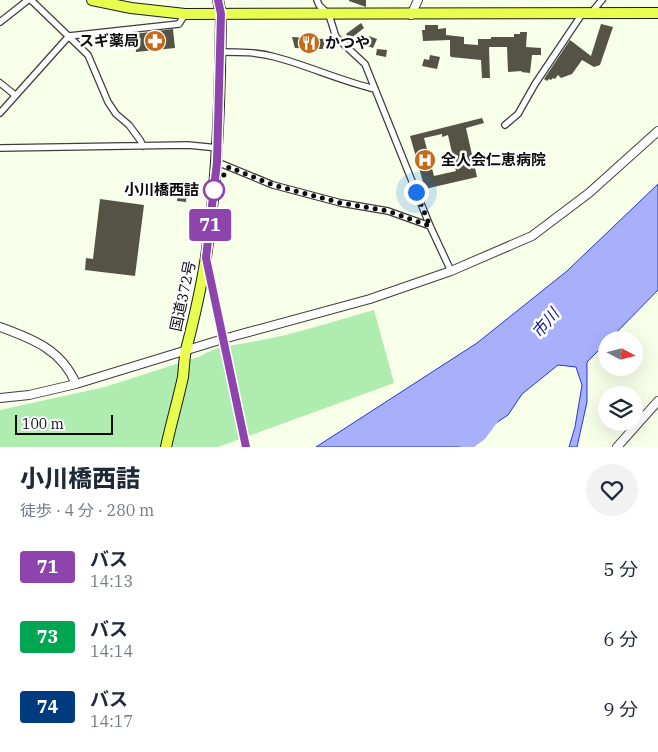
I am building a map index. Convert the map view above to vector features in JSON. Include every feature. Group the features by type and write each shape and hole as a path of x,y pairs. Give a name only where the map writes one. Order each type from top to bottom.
{"highway":[{"path":"92,0 130,8 185,14 658,13"},
{"name":"国道372号","path":"166,447 194,323 206,258 218,148 221,14 218,0"}],"street":[{"path":"0,22 30,0 88,55 108,102 116,114 134,133 142,146"},
{"path":"317,0 319,5 329,15 336,37 365,64 430,226 451,271"},
{"path":"411,15 418,0"},
{"path":"505,125 518,114 535,84 586,14 602,0"},
{"path":"0,113 69,36 179,24 185,14"},
{"path":"220,52 273,56 309,67 358,86 375,89"},
{"path":"0,83 15,95"},
{"path":"0,398 30,395 76,384 370,300 451,271 532,236 589,193 658,131"},
{"path":"0,148 188,145 218,148"},
{"path":"217,162 273,185 341,203 388,211 430,226"},
{"path":"206,258 246,447"},
{"path":"0,327 33,339 54,353 71,371 76,384"},
{"path":"617,447 658,401"}],"green space":[{"path":"374,310 394,383 218,447 0,447 0,410 105,387 201,356 221,347 286,335"}],"water":[{"path":"658,184 658,290 618,331 598,331 598,351 587,362 587,402 577,447 569,447 575,427 582,385 576,367 558,365 522,394 508,415 460,447 316,447 477,343 567,271"}],"building":[{"path":"366,0 366,7 349,1"},
{"path":"361,23 364,28 350,39 346,34"},
{"path":"601,24 613,27 600,65 594,67 582,60 572,74 561,78 558,75 555,79 547,81 544,79 570,40 591,56"},
{"path":"425,25 438,25 438,29 446,28 446,35 464,37 464,44 478,45 478,39 514,37 514,34 527,32 526,47 541,48 541,55 532,55 530,73 522,71 508,72 507,47 489,47 490,78 482,78 481,60 451,57 450,40 423,41 422,30 425,30"},
{"name":"スギ薬局","path":"173,29 175,48 136,52 134,34"},
{"path":"369,36 377,39 373,48 365,45"},
{"name":"かつや","path":"292,37 325,39 323,49 295,48"},
{"path":"377,49 387,50 386,57 376,55"},
{"path":"430,55 440,57 437,69 422,66 424,59 429,60"},
{"path":"482,118 484,123 466,128 477,177 425,189 410,136","holes":["442,134 442,137 448,135 456,171 434,176 424,138"]},
{"path":"179,182 188,183 186,202 177,201"},
{"path":"100,199 144,205 135,276 85,270 86,258 93,259"}],"waterway":[{"name":"市川","path":"465,447 481,435 493,419"}],"bus line":[{"name":"71","path":"218,0 221,14 218,148 206,258 246,447"}],"place":[{"name":"スギ薬局","path":"155,41"},
{"name":"かつや","path":"309,43"},
{"name":"全人会仁恵病院","path":"425,160"},
{"name":"小川橋西詰","path":"214,190"}],"route":[{"path":"214,190 229,167 273,185 302,194 388,211 430,226 416,192"}]}
